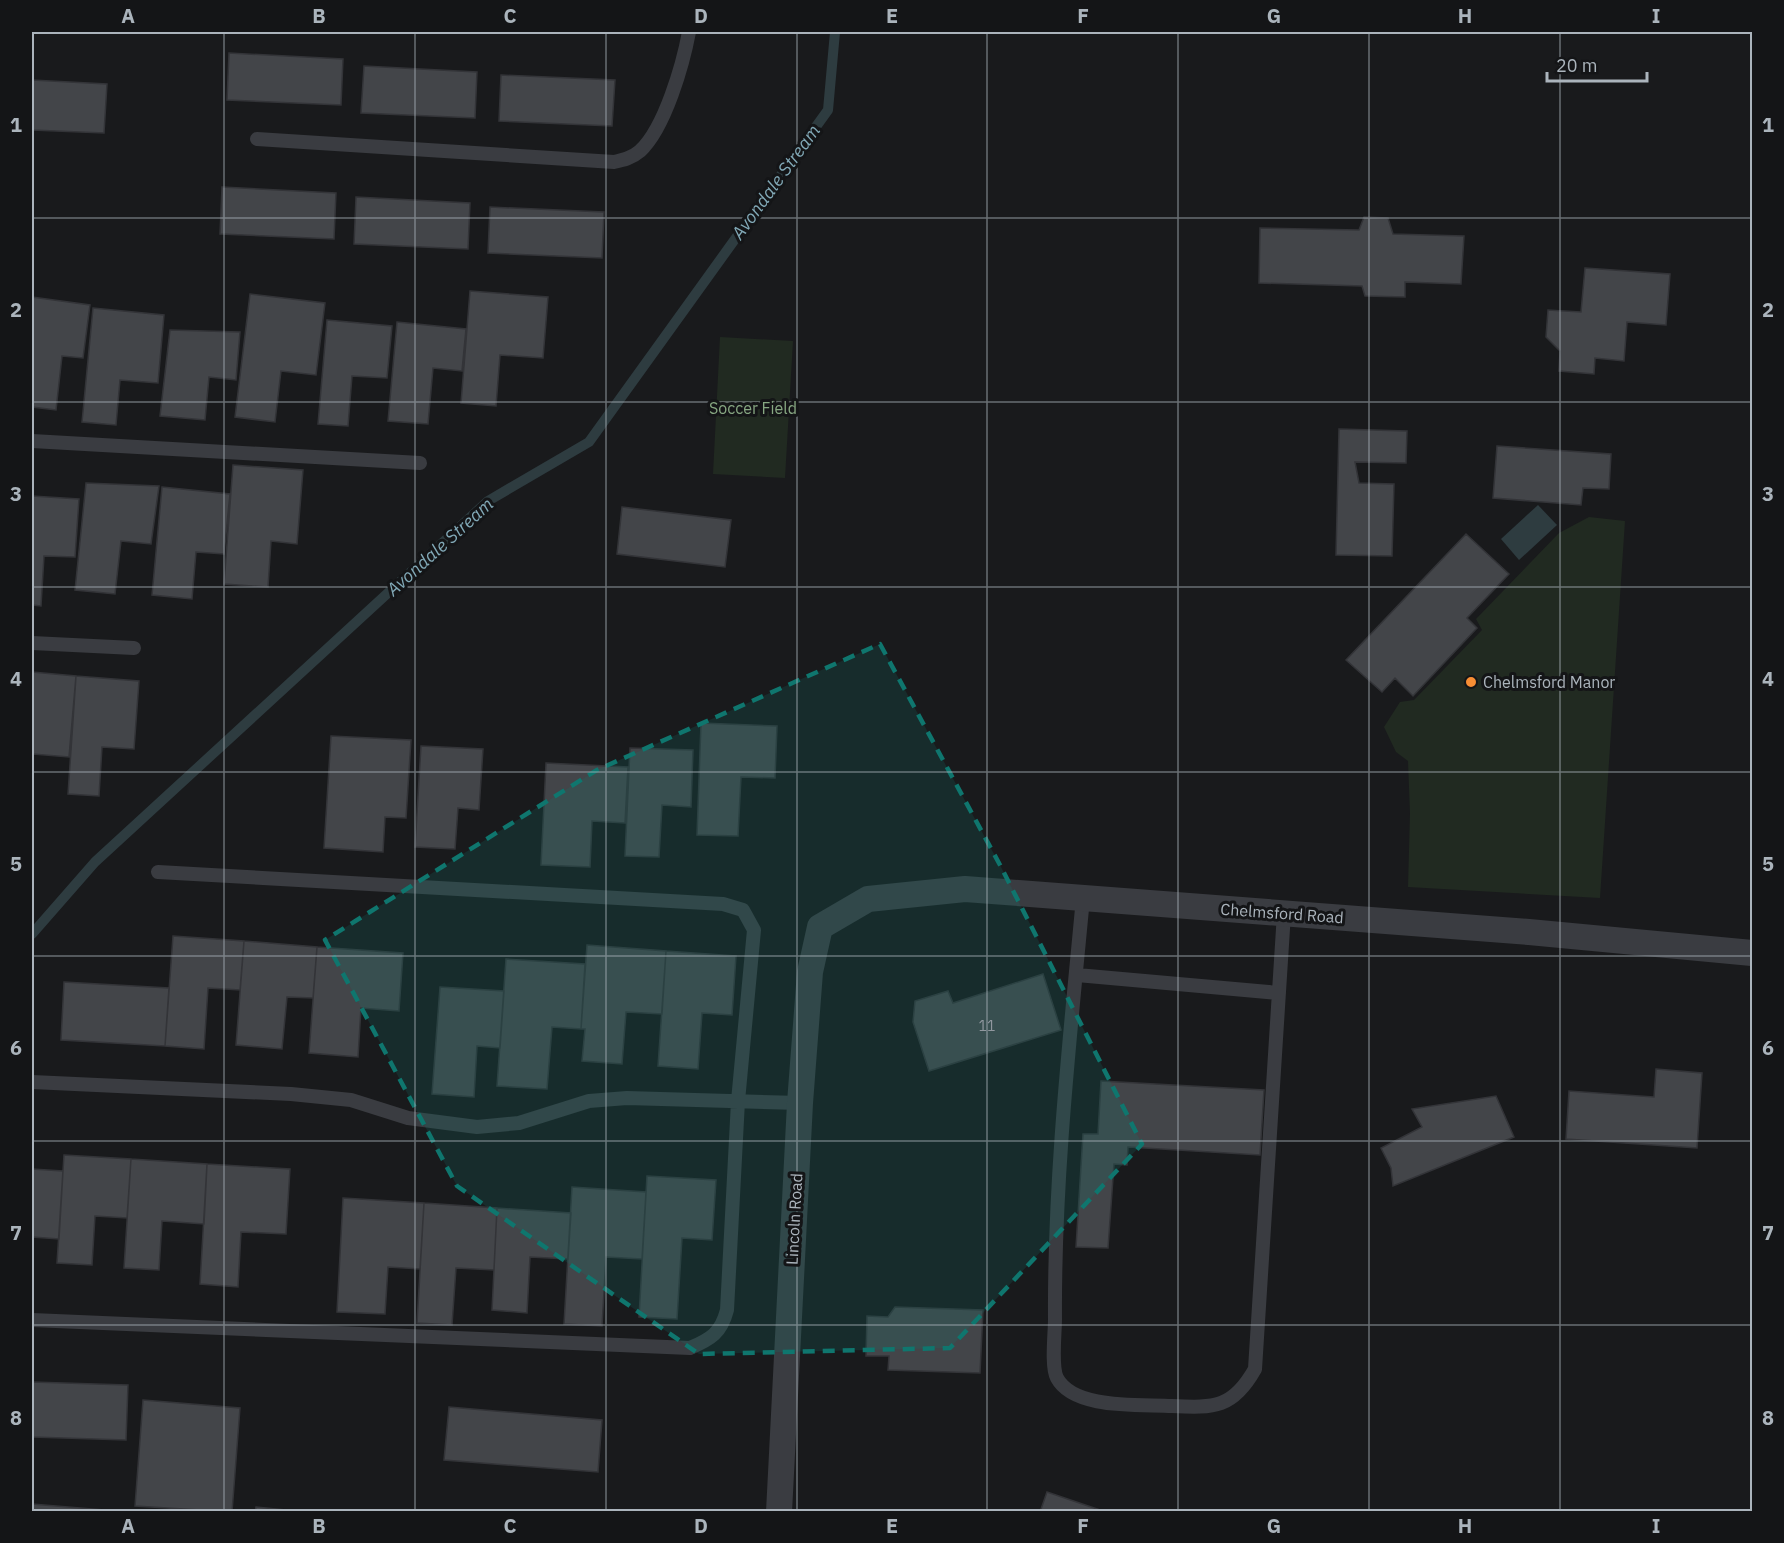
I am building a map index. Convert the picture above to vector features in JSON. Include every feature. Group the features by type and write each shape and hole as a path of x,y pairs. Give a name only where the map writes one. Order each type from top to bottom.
{"street":[{"name":"Chelmsford Road","path":"820,927 868,899 965,889 1529,932 1752,953"},
{"name":"Lincoln Road","path":"779,1512 800,1102 810,972 820,927"}],"lane":[{"path":"257,139 565,160 621,160 640,151 662,114 683,66 689,32"},
{"path":"32,441 420,463"},
{"path":"32,643 134,648"},
{"path":"32,1320 690,1348 712,1339 723,1326 727,1310 738,1101 754,930 743,910 723,904 158,872"},
{"path":"1083,898 1064,1118 1055,1271 1055,1359 1057,1377 1065,1387 1090,1402 1203,1407 1227,1402 1244,1389 1255,1369 1284,914"},
{"path":"1077,975 1279,993"},
{"path":"32,1082 291,1094 351,1100 408,1118 477,1127 519,1123 589,1101 617,1098 800,1102"}],"highlighted area":[{"path":"880,644 1000,865 1142,1144 950,1348 699,1354 457,1186 325,940 597,770"}],"green space":[{"name":"Soccer Field","path":"720,337 793,341 785,478 713,474"},
{"path":"1589,517 1625,521 1600,898 1408,887 1410,813 1408,761 1396,752 1384,727 1400,702 1414,700 1482,630 1476,619 1559,533"}],"shaded area":[{"path":"1538,505 1557,525 1519,560 1501,539"}],"building":[{"path":"229,53 343,59 341,105 227,100"},
{"path":"364,66 477,72 475,118 361,113"},
{"path":"501,75 615,80 612,126 499,121"},
{"path":"32,80 107,84 104,133 32,130"},
{"path":"222,187 336,193 334,239 220,234"},
{"path":"356,197 470,203 468,249 354,244"},
{"path":"490,207 604,212 602,258 488,253"},
{"path":"1364,217 1388,218 1393,234 1464,236 1461,284 1405,282 1405,297 1365,296 1362,286 1259,283 1260,228 1359,230"},
{"path":"1585,268 1670,274 1666,325 1627,322 1624,361 1595,358 1594,374 1559,371 1560,351 1546,337 1548,310 1581,312"},
{"path":"470,291 548,297 543,358 500,355 496,406 461,403"},
{"path":"250,294 325,303 316,375 281,371 275,422 235,417"},
{"path":"32,297 90,305 83,358 62,356 56,410 32,407"},
{"path":"93,308 164,315 158,383 120,380 116,425 82,422"},
{"path":"327,320 392,326 387,378 352,376 348,426 318,424"},
{"path":"397,322 466,329 462,371 433,368 428,424 388,421"},
{"path":"170,330 240,332 236,380 209,377 205,420 160,416"},
{"path":"1339,429 1407,431 1406,463 1355,462 1359,483 1394,484 1392,556 1336,555"},
{"path":"1497,446 1611,454 1609,489 1583,488 1581,505 1493,498"},
{"path":"233,465 303,470 297,544 271,541 268,587 224,584"},
{"path":"86,483 159,486 151,544 121,541 115,594 75,590"},
{"path":"162,487 230,494 224,554 196,552 192,599 152,595"},
{"path":"32,496 79,499 75,557 44,556 41,606 32,605"},
{"path":"622,507 731,520 725,567 617,554"},
{"path":"1466,534 1509,574 1467,618 1477,628 1413,696 1395,678 1382,692 1346,660"},
{"path":"32,672 76,676 69,757 33,754 32,770"},
{"path":"76,676 139,681 134,749 102,747 99,796 68,794"},
{"path":"701,723 777,726 775,778 741,777 738,836 697,835"},
{"path":"331,736 411,740 406,818 385,817 383,852 324,848"},
{"path":"421,746 483,749 479,810 458,808 455,849 415,847"},
{"path":"630,748 693,750 691,807 662,805 659,857 625,856"},
{"path":"546,763 628,767 625,823 592,821 590,867 541,865"},
{"path":"173,936 244,941 240,990 208,988 204,1049 165,1046"},
{"path":"244,941 317,947 313,998 287,997 282,1049 236,1045"},
{"path":"587,945 666,951 662,1014 626,1012 622,1064 582,1061 585,1029 581,1029"},
{"path":"317,947 403,953 399,1011 361,1008 358,1057 309,1053"},
{"path":"666,951 736,956 732,1015 702,1013 698,1069 658,1066"},
{"path":"506,959 585,964 581,1029 552,1027 547,1089 497,1086"},
{"path":"1043,974 1061,1030 929,1071 913,1022 915,1001 948,991 953,1003"},
{"path":"64,982 169,988 165,1046 61,1040"},
{"path":"440,987 504,991 500,1048 477,1046 474,1097 432,1094"},
{"path":"1656,1069 1702,1073 1697,1148 1566,1139 1569,1091 1654,1097"},
{"path":"1101,1081 1264,1090 1260,1155 1128,1147 1127,1165 1114,1164 1108,1248 1076,1247 1083,1134 1098,1134"},
{"path":"1496,1096 1514,1137 1393,1186 1391,1168 1381,1148 1422,1127 1412,1109"},
{"path":"64,1155 131,1159 127,1218 95,1216 92,1265 57,1263"},
{"path":"131,1159 207,1164 204,1224 162,1221 159,1270 124,1268"},
{"path":"207,1164 290,1169 286,1234 241,1232 238,1287 200,1284"},
{"path":"32,1169 63,1171 59,1239 32,1237"},
{"path":"647,1176 716,1180 712,1240 682,1238 677,1319 639,1317"},
{"path":"572,1187 646,1192 642,1259 606,1257 602,1326 564,1324"},
{"path":"343,1198 424,1203 420,1269 388,1267 385,1314 337,1312"},
{"path":"424,1203 497,1208 494,1270 456,1268 452,1325 417,1323"},
{"path":"497,1208 571,1213 568,1259 530,1257 527,1313 492,1310"},
{"path":"895,1307 983,1310 980,1373 888,1370 889,1356 866,1356 867,1316 888,1317"},
{"path":"32,1382 128,1385 126,1440 32,1437"},
{"path":"143,1400 240,1408 232,1512 135,1506"},
{"path":"449,1407 602,1420 598,1472 444,1460"},
{"path":"1047,1492 1106,1512 1040,1512"},
{"path":"32,1504 116,1511 116,1512 32,1512"},
{"path":"256,1507 306,1512 255,1512"}],"waterway":[{"name":"Avondale Stream","path":"32,934 95,862 488,501 589,442 828,110 835,32"}],"place":[{"name":"Chelmsford Manor","path":"1471,682"}]}
